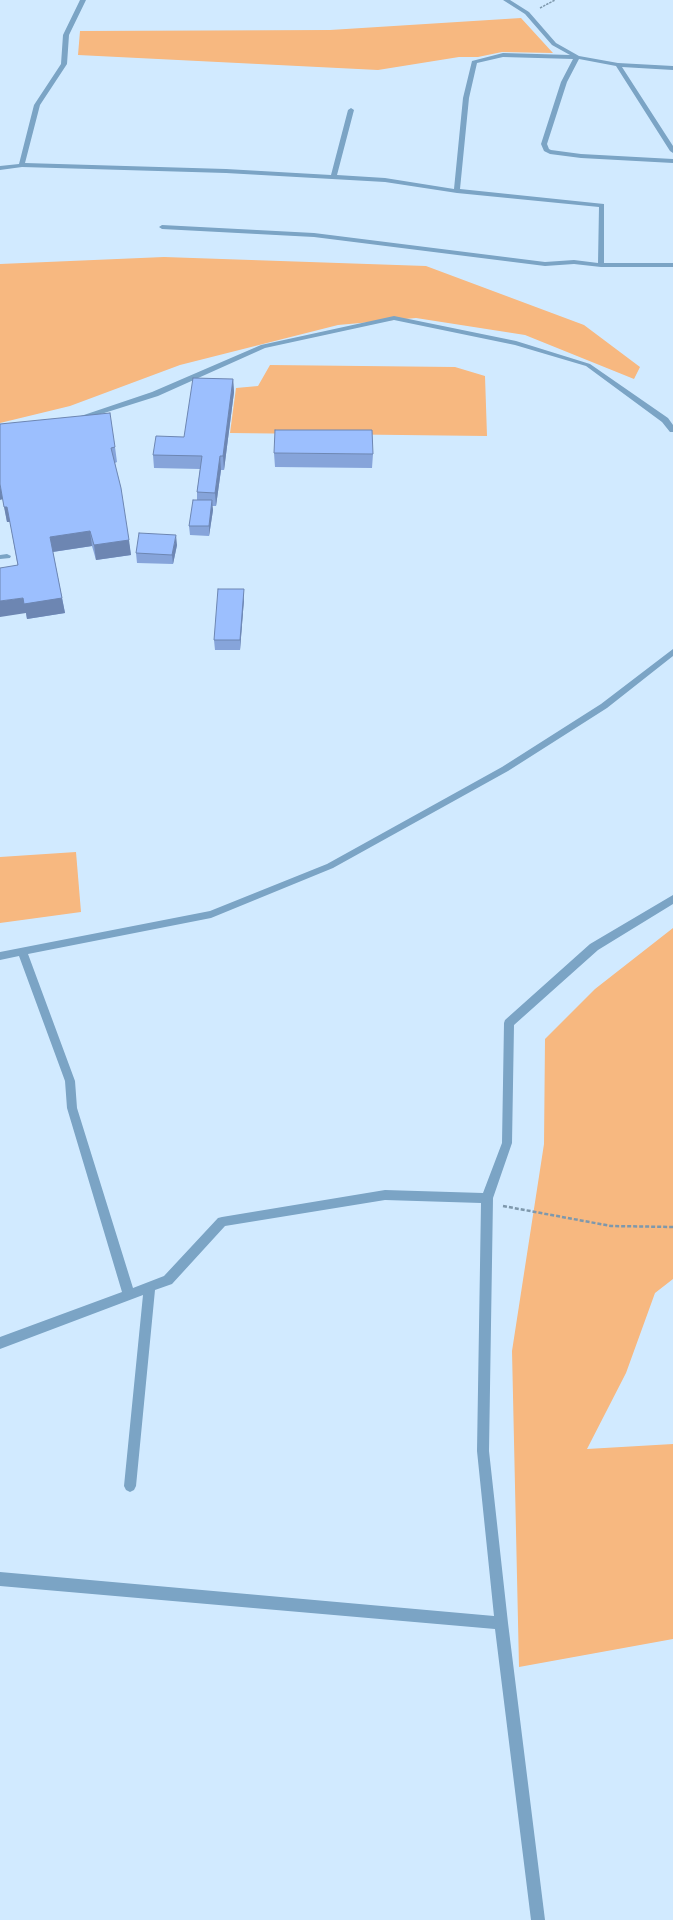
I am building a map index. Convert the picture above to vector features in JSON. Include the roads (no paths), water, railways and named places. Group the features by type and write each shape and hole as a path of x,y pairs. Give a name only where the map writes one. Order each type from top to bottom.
{"street":[{"path":"22,165 37,104 64,64 66,35 83,0"},
{"path":"506,0 527,13 554,44 577,57"},
{"path":"457,191 466,98 474,62 503,55 577,57 618,65 673,68"},
{"path":"577,57 564,82 544,144 546,150 550,152 581,156 673,161"},
{"path":"618,65 673,151"},
{"path":"334,177 351,110"},
{"path":"0,168 22,165 226,171 385,180 457,191 602,205 601,265"},
{"path":"162,227 314,235 545,264 574,262 601,265 673,265"},
{"path":"69,420 84,417 155,394 263,346 394,318 516,343 588,365 665,420 673,430"},
{"path":"0,956 23,953 211,914 330,866 505,769 604,706 673,652"},
{"path":"538,1920 501,1623 483,1452 487,1200 507,1143 509,1023 594,947 673,899"},
{"path":"23,953 70,1081 72,1108 129,1295"},
{"path":"0,1343 168,1280 222,1222 385,1195 487,1200"},
{"path":"130,1486 150,1286"},
{"path":"0,1579 501,1623"}]}
